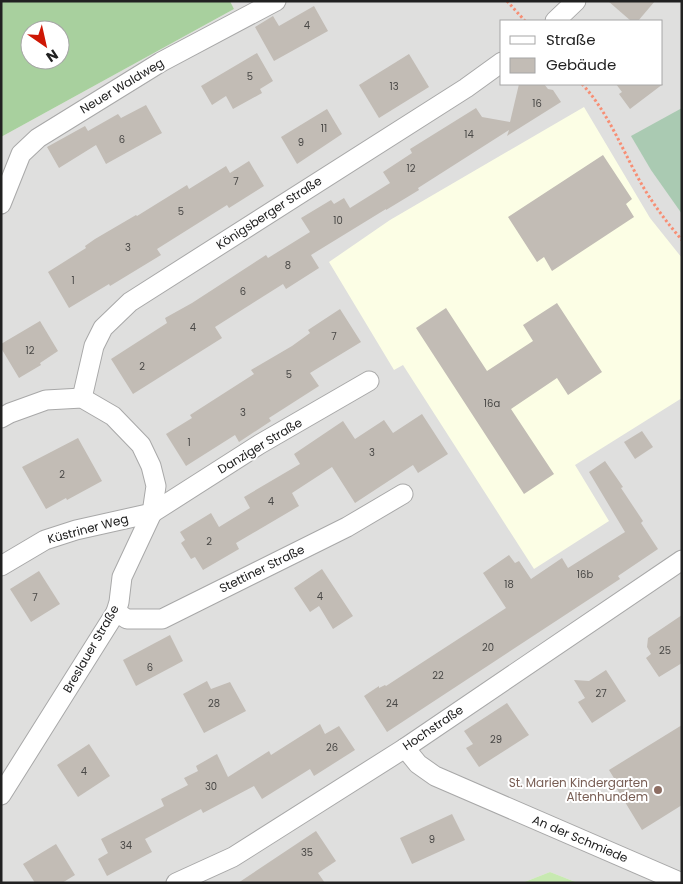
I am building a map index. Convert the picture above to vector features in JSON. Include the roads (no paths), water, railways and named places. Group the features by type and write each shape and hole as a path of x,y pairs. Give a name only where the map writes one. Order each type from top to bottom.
{"street":[{"name":"Neuer Waldweg","path":"1,204 21,154 38,138 161,62 276,1"},
{"path":"556,20 576,1"},
{"name":"Königsberger Straße","path":"82,398 94,346 103,328 130,302 466,88 500,63"},
{"name":"Danziger Straße","path":"152,513 260,444 369,381"},
{"path":"1,418 46,400 82,398"},
{"name":"Breslauer Straße","path":"1,796 116,612 125,566 152,513 156,486 152,466 141,445 113,416 82,398"},
{"name":"Stettiner Straße","path":"116,612 127,619 162,619 347,527 403,494"},
{"name":"Küstriner Weg","path":"1,566 45,540 76,530 152,513"},
{"name":"Hochstraße","path":"176,883 233,857 405,748 682,560"},
{"name":"An der Schmiede","path":"405,748 418,764 435,776 682,882"}],"place":[{"name":"St. Marien Kindergarten Altenhundem","path":"658,790"}]}
